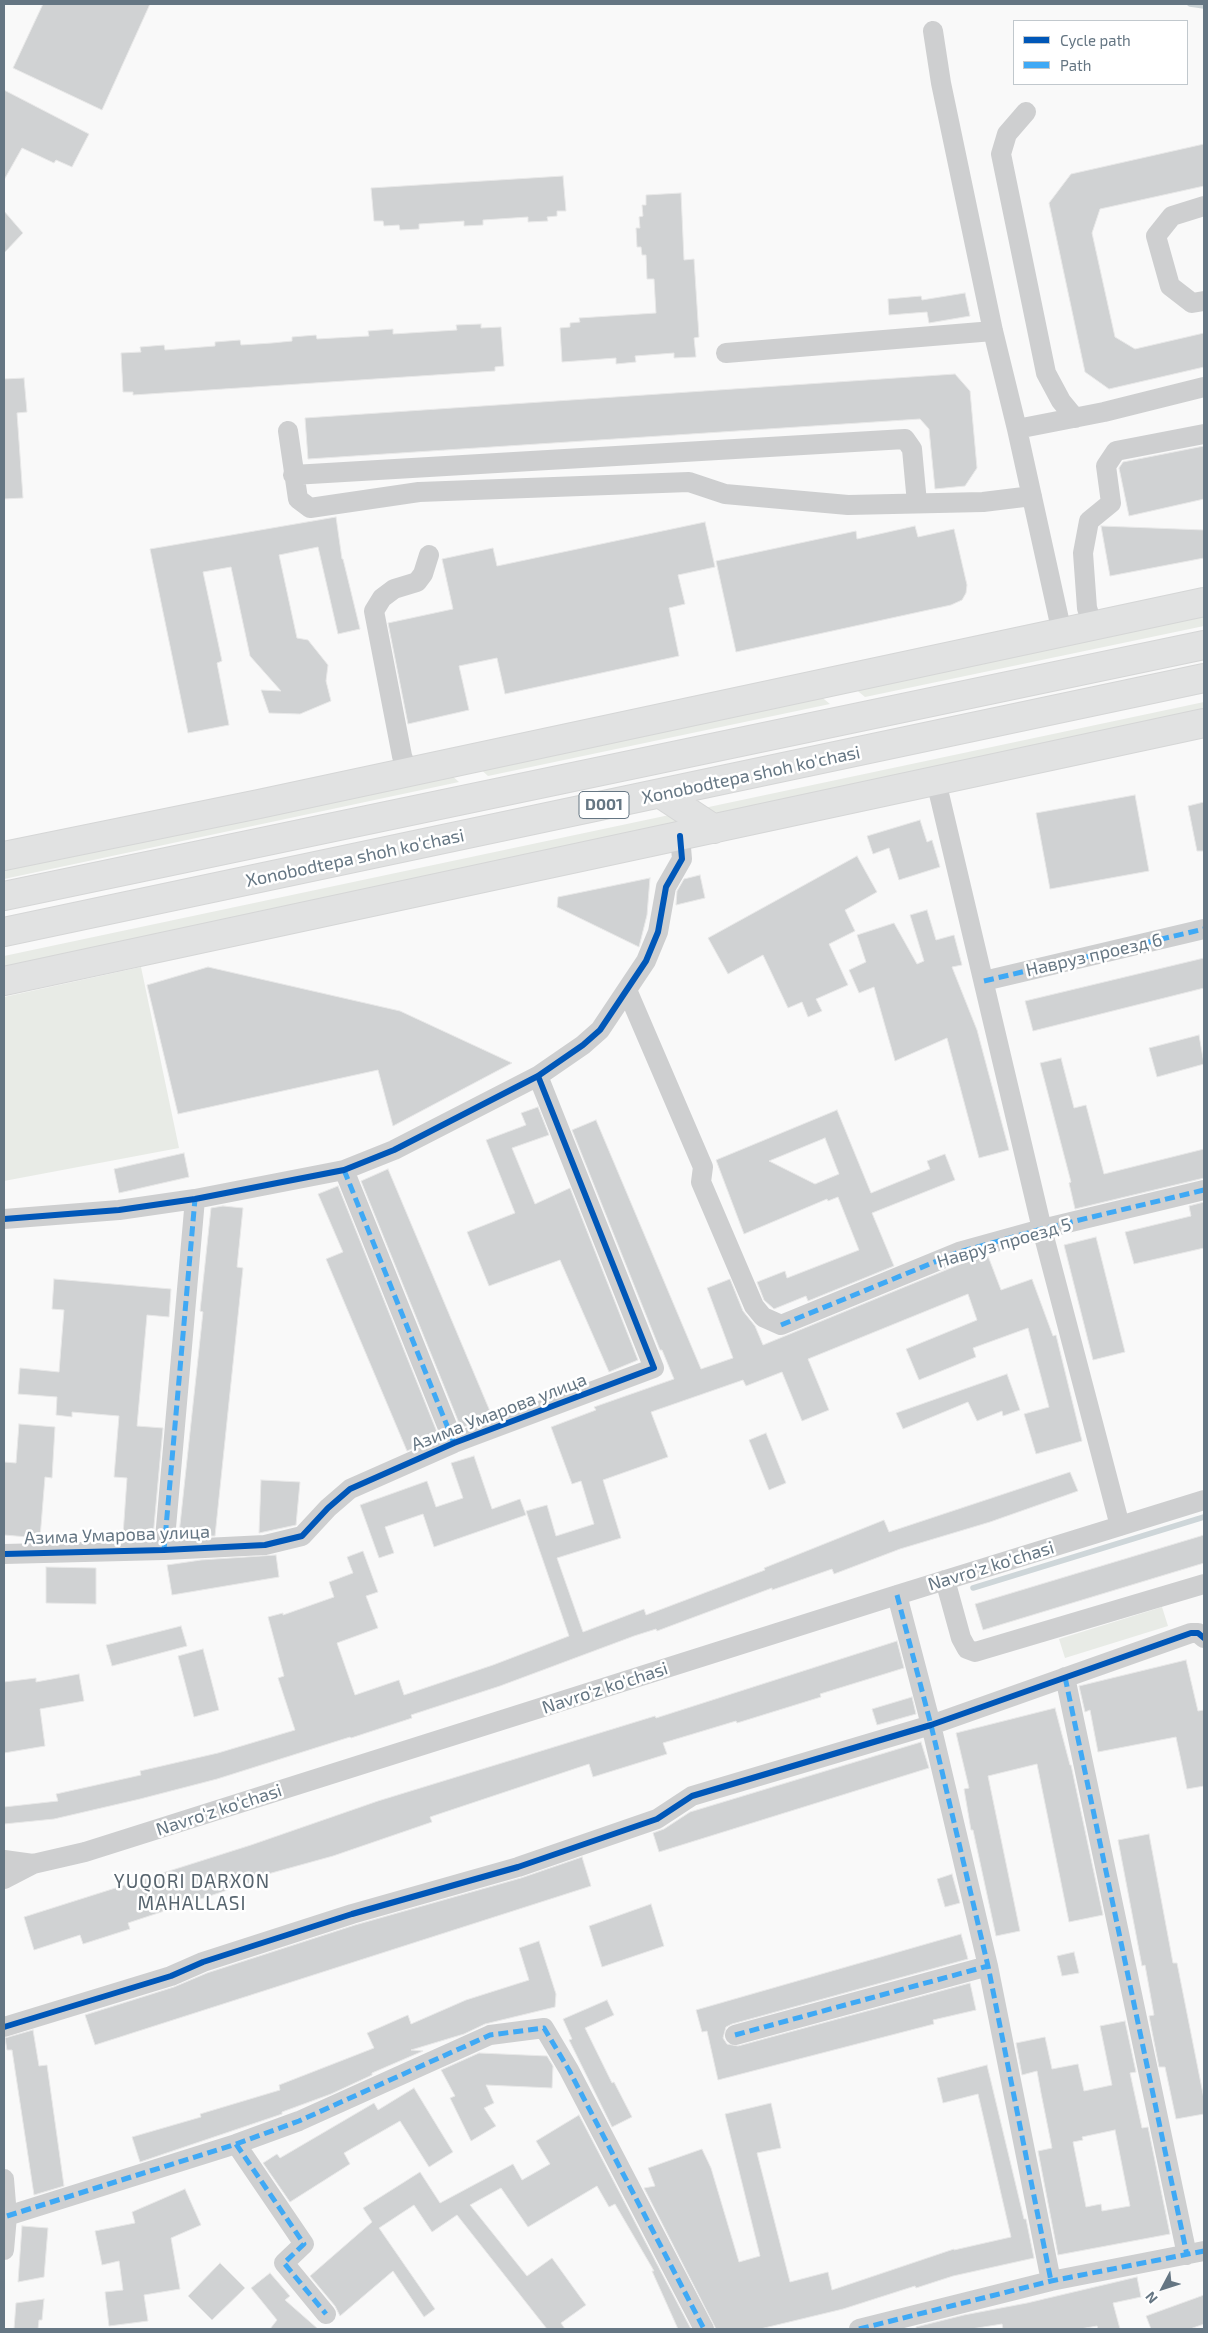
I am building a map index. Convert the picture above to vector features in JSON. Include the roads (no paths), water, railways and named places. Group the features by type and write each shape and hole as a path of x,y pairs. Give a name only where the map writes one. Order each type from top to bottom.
{"highway":[{"path":"4,856 1204,602"},
{"name":"Xonobodtepa shoh ko'chasi","path":"4,896 1204,645"},
{"name":"Xonobodtepa shoh ko'chasi","path":"4,932 1204,678"},
{"path":"816,685 887,711"},
{"path":"4,981 1204,723"},
{"path":"443,764 505,791"},
{"path":"661,794 714,829"}],"street":[{"path":"933,31 941,83 993,332 1017,429 1062,633"},
{"path":"1026,112 1008,134 1001,154 1046,373 1061,401 1076,418"},
{"path":"1204,206 1172,216 1156,236 1170,286 1192,303 1204,300"},
{"path":"726,353 993,332"},
{"path":"1017,429 1076,418 1204,387"},
{"path":"288,431 298,499 310,508 419,492 689,482 725,494 848,505 983,502 1032,496"},
{"path":"1092,626 1087,608 1083,553 1089,520 1111,503 1106,466 1116,451 1204,434"},
{"path":"293,475 905,439 912,449 918,503"},
{"path":"408,772 402,756 374,611 382,598 394,589 417,582 423,574 429,555"},
{"path":"936,781 1042,1229 1120,1526"},
{"path":"4,1219 119,1210 196,1199 344,1170 394,1150 538,1076 583,1045 600,1030 654,947 666,886 682,859 680,836"},
{"name":"Навруз проезд 6","path":"984,981 1204,929"},
{"name":"Навруз проезд 5","path":"627,990 703,1167 701,1182 754,1306 763,1317 781,1325 959,1252 1042,1229 1204,1190"},
{"name":"Азима Умарова улица","path":"4,1554 164,1550 265,1545 302,1536 328,1508 350,1489 454,1443 654,1368 538,1076"},
{"name":"Азима Умарова улица","path":"344,1170 454,1443"},
{"name":"Азима Умарова улица","path":"164,1550 196,1199"},
{"name":"Navro'z ko'chasi","path":"4,1860 33,1864 85,1852 1204,1500"},
{"path":"945,1580 961,1638 967,1649 975,1652 1204,1584"},
{"path":"897,1595 931,1725 988,1966 1051,2281"},
{"path":"4,2027 171,1976 203,1962 352,1914 518,1867 657,1819 692,1796 931,1725 1191,1633 1198,1633 1204,1638"},
{"path":"858,2329 1051,2281 1196,2253 1065,1677"},
{"path":"4,1879 33,1864"},
{"path":"735,2035 988,1966"},
{"path":"7,2216 236,2144 299,2121 490,2035 544,2028 569,2070 704,2329"},
{"path":"236,2144 304,2244 284,2264 326,2314"},
{"path":"4,2179 7,2216 4,2250"}],"waterway":[{"path":"1190,4 1204,6"},
{"path":"973,1588 1204,1517"}],"district":[{"name":"YUQORI DARXON MAHALLASI","path":"192,1893"}]}
